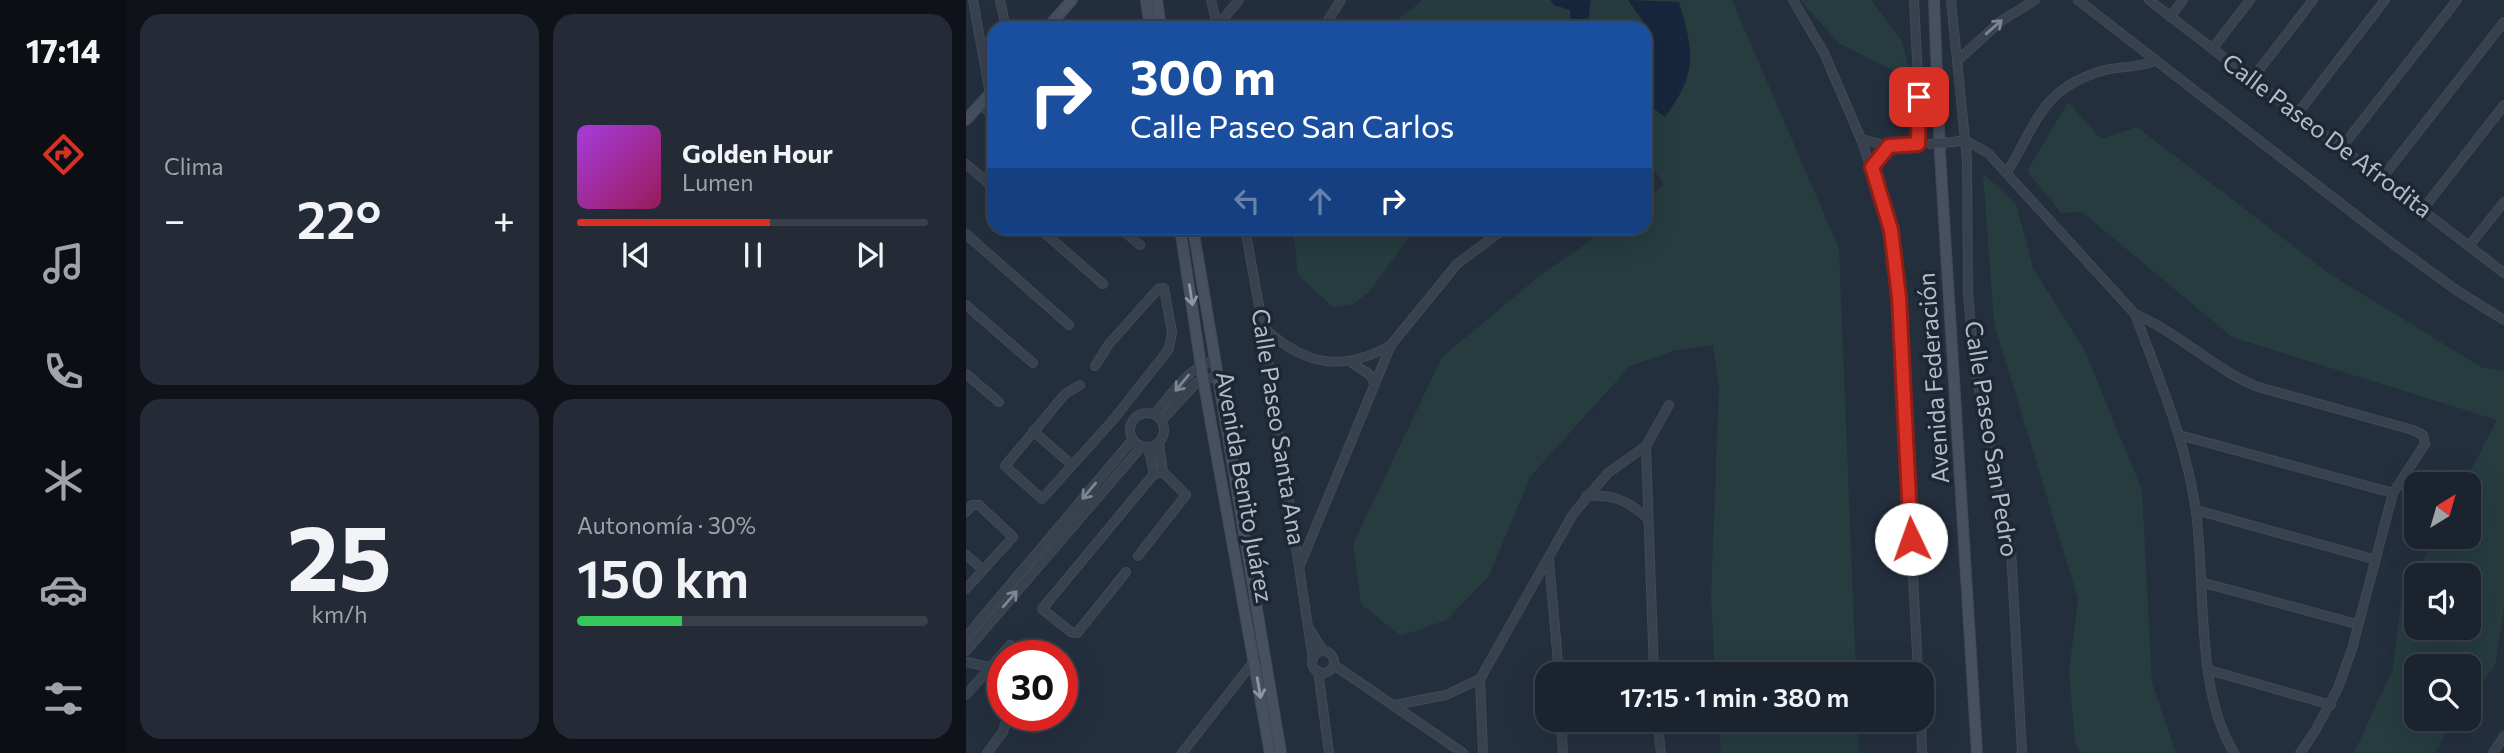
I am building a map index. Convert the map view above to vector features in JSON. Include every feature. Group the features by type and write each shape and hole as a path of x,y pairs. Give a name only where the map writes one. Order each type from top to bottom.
{"main road":[{"path":"1054,21 1072,0"},
{"path":"1146,0 1149,21"},
{"path":"1157,0 1160,21"},
{"name":"Avenida Federación","path":"1934,0 1977,753"},
{"path":"966,120 987,97"},
{"name":"Avenida Benito Juárez","path":"1181,235 1203,379 1281,753"},
{"name":"Avenida Benito Juárez","path":"1194,235 1260,660 1270,753"}],"street":[{"path":"973,0 987,67"},
{"path":"1000,0 1004,21"},
{"path":"1211,0 1216,21"},
{"path":"1223,21 1239,0"},
{"path":"1328,21 1341,0"},
{"path":"1793,0 1824,53 1861,139 1891,230 1899,297 1917,662"},
{"path":"1914,0 1919,97 1918,144"},
{"name":"Calle Paseo San Pedro","path":"1951,0 1965,141 1973,363 2011,549 2022,753"},
{"path":"1957,61 2001,21 2035,0"},
{"path":"2078,0 2389,242 2456,290 2504,320"},
{"name":"Calle Paseo De Afrodita","path":"2149,0 2504,272"},
{"path":"2170,16 2183,0"},
{"path":"2213,48 2250,0"},
{"path":"2252,79 2313,0"},
{"path":"2297,114 2385,0"},
{"path":"2342,147 2457,0"},
{"path":"2382,178 2504,23"},
{"path":"2007,172 2037,115 2066,87 2106,70 2155,61"},
{"path":"981,104 987,110"},
{"path":"2423,209 2504,106"},
{"path":"1861,139 1889,146 1965,141 1982,148 2136,314 2167,330 2233,376 2255,386 2423,435 2425,444 2393,493 2373,559 2352,649 2331,705 2300,753"},
{"path":"1872,167 1889,146"},
{"path":"966,163 987,182"},
{"path":"2469,246 2504,202"},
{"path":"966,234 1069,325"},
{"path":"1047,235 1104,284"},
{"path":"1128,235 1140,245"},
{"name":"Calle Paseo Santa Ana","path":"1246,235 1263,328 1313,660"},
{"path":"1299,566 1391,345 1457,264 1495,235"},
{"path":"1080,385 1065,394 1005,466 1031,491 1045,499 1071,464 1132,397 1172,341 1164,288 1158,289 1109,344 1095,366"},
{"path":"966,305 1033,363"},
{"path":"2136,314 2179,435 2196,510 2209,670 2216,710 2234,753"},
{"path":"1263,328 1297,353 1315,359 1352,363 1369,374 1375,383"},
{"path":"1352,363 1391,345"},
{"path":"1155,414 1201,364 1214,360"},
{"path":"966,374 999,402"},
{"path":"1162,421 1193,385 1203,379 1217,376"},
{"path":"1132,397 1141,413"},
{"path":"1483,753 1480,679 1560,537 1587,496 1608,473 1646,446 1669,405"},
{"path":"1126,572 1077,633 1071,632 1042,608 1159,473 1159,443 1165,432 1162,421 1155,414 1141,413"},
{"path":"966,637 1133,439 1131,424 1141,413"},
{"path":"1113,420 1131,424"},
{"path":"1032,431 1071,464"},
{"path":"2179,435 2393,493"},
{"path":"1133,439 1145,447 1159,473 1186,495 1138,556"},
{"path":"987,667 967,663 966,651 1145,447 1159,443"},
{"path":"1646,446 1646,517 1653,662"},
{"path":"1587,496 1613,496 1636,508 1646,517"},
{"path":"966,512 972,505 979,505 1013,534 1011,540 981,568 966,589"},
{"path":"2196,510 2373,559"},
{"path":"966,555 981,568"},
{"path":"1549,560 1558,662"},
{"path":"2204,583 2357,624"},
{"name":"Calle Paseo Santa Ana","path":"1309,628 1323,651"},
{"path":"1329,753 1318,671 1313,660 1323,651 1333,657 1334,665 1463,753"},
{"path":"1182,753 1260,660"},
{"path":"1318,671 1326,672 1334,665"},
{"path":"967,692 987,669"},
{"path":"2209,670 2331,705"},
{"path":"1394,705 1446,695 1480,679"},
{"path":"966,680 967,692"},
{"path":"987,753 1003,731"},
{"path":"1562,732 1563,753"},
{"path":"1659,732 1661,753"},
{"path":"1922,732 1923,753"},
{"path":"2493,753 2504,736"}],"green space":[{"path":"1423,0 1732,0 1839,249 1856,662 1714,662 1711,595 1719,388 1713,345 1676,350 1630,366 1530,477 1489,576 1447,620 1401,636 1361,604 1353,544 1442,357 1537,278 1598,235 1652,235 1652,195 1664,185 1652,167 1652,21 1398,21"},
{"path":"1800,0 1871,0 1901,39 1912,80 1839,43"},
{"path":"2068,102 2101,139 2137,127 2330,274 2481,367 2504,371 2504,607 2495,665 2481,685 2481,654 2404,654 2404,731 2449,731 2434,753 2354,753 2393,669 2401,601 2404,595 2404,640 2481,640 2481,563 2421,563 2428,550 2482,550 2482,472 2470,472 2497,420 2232,337 2082,212 2061,213 2027,171"},
{"path":"1983,173 2016,204 2033,268 2084,349 2142,490 2152,683 2176,753 2082,753 2075,743 2069,672 2078,599 1994,323"},
{"path":"1294,235 1411,235 1369,292 1352,305 1333,307 1298,275"},
{"path":"1719,732 1858,732 1859,753 1721,753"}],"water":[{"path":"1550,0 1591,0 1588,21 1571,21 1570,10 1554,5"},
{"path":"1628,0 1679,2 1688,35 1690,62 1683,88 1665,117 1652,107 1652,21 1643,21"}],"route":[{"path":"1911,539 1899,297 1891,230 1872,167 1889,146 1918,144 1919,97"}]}
